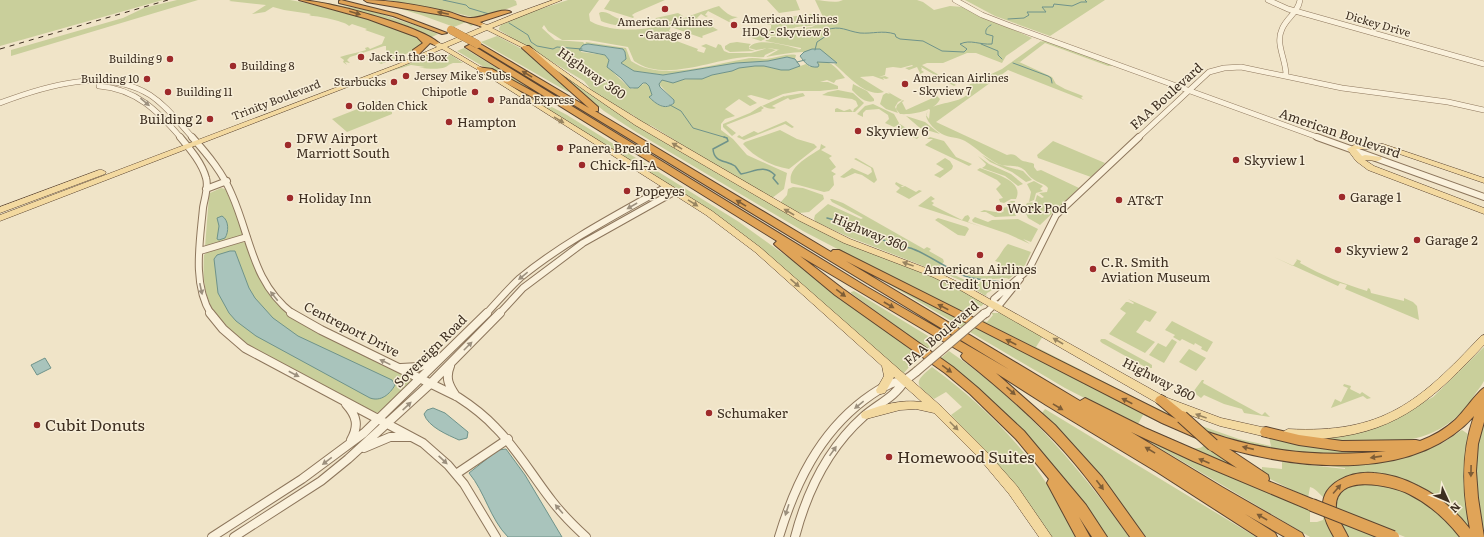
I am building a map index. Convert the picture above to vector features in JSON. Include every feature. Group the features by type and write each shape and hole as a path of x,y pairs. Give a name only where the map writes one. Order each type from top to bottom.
{"highway":[{"path":"302,0 365,16 439,45"},
{"path":"323,0 376,10 412,21 444,34 469,47 863,290 958,345 1270,537"},
{"path":"353,0 410,14 452,30 477,44 1217,491 1297,537"},
{"path":"367,0 434,11 467,19 480,24"},
{"path":"467,19 484,20 508,12"},
{"path":"418,54 427,43 419,36"},
{"path":"526,48 602,114 632,132 632,137"},
{"path":"480,69 489,71 586,123 592,123"},
{"path":"761,226 766,235 839,292 961,380 1020,435 1081,509 1100,537"},
{"path":"787,230 800,234 1130,402 1207,437 1282,456 1331,460 1354,460 1409,451 1441,438 1463,420 1484,393"},
{"path":"958,345 969,358 1027,406 1064,444 1097,481 1138,537"},
{"path":"1028,376 1045,380 1120,422 1161,442 1393,537"},
{"path":"1161,400 1213,445 1253,474 1278,486 1292,496"},
{"path":"1478,537 1471,494 1472,452 1475,432 1484,404"},
{"path":"1266,432 1299,440 1342,446 1428,444"},
{"path":"1043,464 1083,537"},
{"path":"1341,537 1332,522 1330,501 1337,487 1344,482 1364,478 1390,481 1425,496 1450,515 1468,537"}],"main road":[{"name":"Trinity Boulevard","path":"439,45 480,24 508,12 543,0"},
{"name":"Trinity Boulevard","path":"0,210 98,177 186,144 439,45 487,28 530,9 559,0"},
{"path":"499,33 496,25 503,21"},
{"name":"Highway 360","path":"480,24 526,48 638,123 801,218 847,241 936,275 994,305 1161,400 1220,422 1266,432 1322,435 1344,433 1384,421 1402,413 1428,395 1484,339"},
{"path":"456,55 454,48 478,36 495,34 510,39"},
{"path":"439,45 480,69 731,228 758,250 938,410 982,454 1013,490 1046,537"},
{"path":"418,54 436,52 456,55"},
{"path":"1484,181 1387,147 1374,144 1353,148 1359,159 1371,168 1484,211"},
{"path":"1369,146 1378,157"},
{"path":"1359,159 1365,157 1378,157"},
{"name":"Trinity Boulevard","path":"0,218 98,177"},
{"path":"881,390 889,376 886,363"},
{"path":"866,415 885,408 904,404 914,404 938,410"}],"street":[{"name":"American Boulevard","path":"955,0 990,18 1189,91 1196,92 1484,193"},
{"name":"Dickey Drive","path":"1268,0 1297,11 1484,64"},
{"path":"1286,76 1279,43 1283,27 1297,11 1300,5 1300,0"},
{"name":"FAA Boulevard","path":"779,537 790,499 808,463 837,425 865,400 893,383 905,380 917,371 994,305 1001,302 1032,266 1046,232 1056,215 1210,72 1224,68 1242,67 1342,88 1448,102 1484,110"},
{"path":"0,103 30,93 87,82 112,85 140,98 171,127 186,144 206,172 207,180 199,271 202,292 206,305 216,321 229,335 245,348 412,437 437,455 456,474 468,490 496,537"},
{"path":"0,107 52,91 112,85"},
{"name":"Centreport Drive","path":"112,85 139,90 149,95 162,105 218,167 226,181 260,275 279,302 309,324 458,397 480,412 508,439 557,508 586,537"},
{"name":"American Boulevard","path":"1378,157 1484,198"},
{"path":"206,189 226,181"},
{"name":"Sovereign Road","path":"212,537 302,479 379,419 457,343 519,279 557,251 670,189"},
{"name":"Sovereign Road","path":"234,537 320,481 358,451 485,330 504,307 523,288 558,260 670,189"},
{"path":"200,251 247,237"},
{"path":"494,304 504,307"},
{"path":"399,368 408,369 433,362 457,343"},
{"path":"455,359 449,368 447,381 458,397"},
{"name":"FAA Boulevard","path":"795,537 803,507 811,488 821,470 843,438 866,415 901,389 905,380"},
{"path":"341,400 355,414 357,422 355,435 348,444"},
{"path":"358,451 390,437 412,437"},
{"path":"456,474 508,439"},
{"path":"808,463 821,470"}],"green space":[{"path":"0,0 163,0 0,46"},
{"path":"177,0 198,0 11,56 11,50 123,18 144,8"},
{"path":"290,0 301,2 361,16 419,37 423,42 420,47 411,46 419,47 404,55 393,57 403,56 381,64 374,60 381,59 386,53 386,46 350,57 347,60 350,63 345,62 347,65 340,57 366,50 365,48 368,47 370,49 382,44 385,37 352,24 349,26 338,21 309,15 311,14 273,7 265,12 252,14 266,5 229,1"},
{"path":"387,0 514,0 516,1 517,5 480,19 452,12"},
{"path":"568,0 599,0 589,14 590,21 610,28 626,30 667,24 719,6 730,15 738,17 729,20 731,21 729,22 708,11 705,15 708,16 706,17 701,14 697,18 718,30 702,36 702,38 671,27 669,31 673,33 665,32 663,36 698,49 697,51 704,53 706,48 701,46 706,44 716,48 718,44 721,45 724,51 729,53 751,53 768,48 776,50 765,55 764,57 748,57 689,68 660,70 646,67 634,61 628,47 588,40 562,40 548,31 544,25 542,28 555,40 583,42 585,44 586,42 626,48 631,61 643,67 657,70 672,71 687,70 748,58 766,59 785,55 796,55 795,59 787,57 768,61 718,66 663,75 633,71 621,63 626,58 626,54 623,49 589,44 584,45 581,52 605,55 609,60 607,67 630,88 632,89 646,83 651,90 651,99 665,107 668,107 674,103 674,100 659,84 662,80 702,79 739,68 755,66 789,70 806,64 810,67 815,63 820,62 829,63 845,78 836,80 834,83 827,80 820,82 828,82 838,86 838,89 799,91 783,94 769,100 751,95 747,96 757,103 750,106 739,99 725,109 735,116 725,119 721,124 721,130 733,139 747,155 787,173 784,189 772,198 724,171 652,126 642,123 633,115 626,113 594,93 584,81 499,30 501,25 525,14"},
{"path":"610,0 665,0 635,13 632,15 634,17 633,18 604,9"},
{"path":"767,0 796,0 800,10 779,13"},
{"path":"815,0 833,2 843,0 917,0 923,2 934,10 950,6 963,7 1032,38 1006,56 1002,63 976,53 967,53 943,63 927,63 922,65 956,85 954,86 921,67 921,70 924,72 918,75 920,73 917,67 909,70 905,68 913,66 912,65 901,68 886,68 885,75 879,77 885,76 889,78 883,78 884,80 873,76 860,77 884,92 877,93 870,92 857,84 834,64 837,63 820,54 803,52 766,57 780,50 769,48 756,50 749,48 753,44 765,42 799,49 796,50 801,49 801,48 765,41 771,37 788,36 793,29 812,27 817,24 817,20 823,17"},
{"path":"965,0 1105,0 1050,36 995,16"},
{"path":"315,1 372,11 438,34 430,38 344,8"},
{"path":"388,5 430,11 475,24 471,26 466,22 454,27"},
{"path":"605,12 622,20 644,24 654,22 656,18 678,13 683,16 675,20 654,25 619,26 601,21 599,13"},
{"path":"809,14 814,14 815,25 796,27 790,31 788,35 770,36 761,41 745,36 747,33 740,28 751,31 750,34 762,34 771,28 771,25 768,25 765,22 766,21 770,24 774,21 772,19 777,19 782,24 787,21 784,18 803,15 805,18 810,16"},
{"path":"497,36 522,49 570,91 568,92 481,42"},
{"path":"1041,41 1046,41 1112,66 1108,66 1045,43 1020,62 1017,61 1052,77 1056,84 1083,96 1081,98 1084,100 1008,70 936,122 1007,155 1013,155 1022,161 1033,163 1037,171 1041,170 1079,188 1040,225 1028,218 1024,209 1027,203 1035,202 1037,195 1042,198 1044,197 1039,193 1047,192 1048,188 1046,186 1033,179 1021,168 998,164 965,141 940,133 930,124 926,115 929,119 929,109 934,106 956,101 966,96 970,92 970,84 1002,69"},
{"path":"737,42 751,44 749,49 755,51 730,52 725,49 725,46 730,43"},
{"path":"464,48 531,89 529,90 484,67 457,51"},
{"path":"438,53 451,55 463,63 453,63 443,68 435,69 419,68 425,67 411,65 388,72 418,60 418,62 432,55 434,59 433,62 435,58 433,54"},
{"path":"552,68 790,215 931,275 957,287 985,303 968,317 803,231 636,132 604,111"},
{"path":"853,84 867,91 874,101 871,102 859,97 852,90"},
{"path":"512,87 567,115 739,222 853,304 920,357 908,365 909,367 904,373 901,372 739,231"},
{"path":"838,90 853,93 864,103 855,112 853,112 858,106 856,101 852,99 822,95"},
{"path":"888,92 902,100 898,102 895,107 898,113 886,109 880,104 883,95 886,93 890,94"},
{"path":"803,93 805,96 790,100 788,98 772,106 776,108 771,109 762,106 784,96 786,97 785,96"},
{"path":"937,96 940,99 937,103 933,107 923,111 911,114 900,114 896,109 897,105 903,100 904,101 902,102 906,110"},
{"path":"378,101 392,112 392,114 347,132 332,119"},
{"path":"873,104 894,114 899,123 898,125 894,127 885,123 889,119 888,115 879,109 866,110 863,113 863,117 857,114 865,106"},
{"path":"761,106 764,108 761,110 762,111 726,125 736,133 732,136 723,127 723,124 750,113"},
{"path":"837,108 844,111 850,109 853,112 835,112 835,109"},
{"path":"906,116 925,122 940,134 920,128"},
{"path":"786,121 794,127 792,128 785,124 744,140 737,137 739,135 742,137 754,131 758,133"},
{"path":"900,124 912,132 912,135 919,137 917,139 896,129 892,132"},
{"path":"780,130 797,139 814,144 817,147 789,169 776,166 763,160 747,149 743,144"},
{"path":"930,137 944,141 956,157 972,164 969,166 925,145 933,139 927,139"},
{"path":"1053,141 1105,163 1091,177 1038,158 1037,155"},
{"path":"821,144 826,147 821,150 832,156 829,158 836,167 831,171 836,174 833,176 834,185 829,191 824,192 791,183 792,172 800,163 820,149"},
{"path":"982,155 997,164 1023,171 1032,180 1026,182 1012,172 990,162"},
{"path":"978,156 989,164 1011,174 1023,184 1018,186 1005,176 982,168 986,164"},
{"path":"856,158 873,168 877,180 874,183 862,175 855,173 844,178 840,177 852,168 868,175 872,172 871,168 854,159"},
{"path":"945,158 950,161 953,166 952,169 940,178 934,175 944,169 936,164"},
{"path":"980,168 1006,178 1012,182 1018,192 1016,199 1011,199 1004,203 1000,202 999,199 1003,198 996,189 1001,184 997,180 977,170"},
{"path":"1034,181 1043,186 1040,189 1043,191 1036,193 1034,200 1029,202 1031,192 1027,184"},
{"path":"896,182 904,186 901,186 902,187 905,186 916,192 919,190 922,191 909,199 896,192 900,188 895,184"},
{"path":"793,187 803,188 823,195 824,199 809,212 799,213 780,203 787,195 788,189"},
{"path":"221,188 225,189 236,212 243,235 242,237 205,247 209,196 210,193"},
{"path":"931,196 935,199 931,201 934,203 932,205 962,220 968,215 970,218 968,222 982,227 918,206"},
{"path":"830,199 843,203 924,249 927,247 931,249 929,251 943,259 944,262 936,269 931,269 849,237 816,222 814,219 815,215 828,204 861,219 863,218 832,202"},
{"path":"1011,201 1015,201 1013,210 1016,216 995,217 986,212 980,212 984,210 1001,213 1004,211 1002,208 1007,207 1006,204"},
{"path":"975,217 988,222 992,220 1018,219 1038,229 1031,242 1023,239 1030,244 1008,234 973,222 972,220"},
{"path":"938,218 967,227 969,229 965,236 958,235 935,220"},
{"path":"243,242 246,243 263,286 276,302 295,319 412,378 411,380 413,381 380,413 373,412 251,347 239,338 228,329 219,318 208,300 205,287 204,255 207,252"},
{"path":"1008,244 1031,252 1025,265 1009,279 978,278 952,269 954,265 976,276 992,276 994,270 1002,272 1004,269 1000,267 1001,263 995,261"},
{"path":"1296,259 1301,261 1300,263 1333,279 1367,291 1368,288 1370,289 1371,293 1404,301 1404,298 1413,302 1417,306 1419,320 1345,289 1347,285 1340,283 1338,286 1293,266 1297,260"},
{"path":"944,270 965,280 1003,284 987,293 986,295 988,296 984,295 962,281 948,275"},
{"path":"871,272 1113,397 1197,435 1203,440 1143,415 1138,424 1192,448 1200,448 1206,443 1232,464 1232,466 1137,425 1065,388 870,273"},
{"path":"854,291 938,342 929,350 851,293"},
{"path":"1128,299 1157,312 1150,322 1145,320 1136,332 1155,342 1145,353 1109,334 1126,313 1120,309 1126,302 1134,303"},
{"path":"991,313 1001,313 1043,336 1036,347 1180,419 1184,423 1161,413 982,322 987,322 993,315"},
{"path":"1172,321 1213,342 1207,352 1195,343 1194,345 1182,339 1180,341 1173,337 1175,335 1165,330"},
{"path":"1101,339 1105,339 1149,363 1152,365 1152,368 1147,368 1102,343 1100,341"},
{"path":"1172,339 1177,342 1164,363 1149,355 1158,343 1166,347"},
{"path":"1484,347 1484,381 1458,416 1441,428 1423,436 1404,441 1383,443 1362,443 1321,439 1350,435 1378,427 1433,397"},
{"path":"1189,349 1206,358 1196,371 1179,362"},
{"path":"949,351 976,370 1025,413 1090,485 1129,537 1106,537 1062,478 1027,436 996,406 940,359"},
{"path":"932,367 976,402 1015,442 1049,487 1063,511 1075,537 1051,537 1009,478 951,415 962,407 946,392 934,399 920,387 919,380"},
{"path":"1202,380 1204,380 1203,383 1262,415 1265,412 1270,417 1244,413 1242,409 1224,404 1204,395 1201,398 1193,392"},
{"path":"1344,384 1351,386 1350,389 1360,394 1362,392 1371,398 1367,399 1363,396 1331,408 1335,399 1341,402 1348,388 1343,386"},
{"path":"1045,409 1256,537 1146,537 1094,467 1042,413"},
{"path":"1484,413 1484,537 1481,537 1475,497 1475,452"},
{"path":"1193,423 1239,439 1271,446 1269,437 1363,449 1365,453 1312,453 1272,449 1197,428"},
{"path":"1462,430 1468,434 1467,448 1472,536 1434,499 1356,475 1327,499 1315,489 1310,487 1308,498 1262,475 1262,467 1282,469 1282,462 1345,468 1280,460 1220,446 1291,460 1424,450 1441,444"},
{"path":"1131,431 1310,509 1310,522 1323,520 1324,515 1337,537 1310,537"},
{"path":"1354,484 1389,484 1431,504 1464,537 1405,537 1335,508 1340,492"},
{"path":"1337,520 1379,537 1346,537"}],"water":[{"path":"588,44 623,49 626,59 621,63 634,71 663,75 736,63 768,61 787,57 795,59 800,66 789,70 781,70 764,66 755,66 739,68 702,79 685,79 673,83 662,80 659,84 660,87 674,100 674,103 667,106 661,106 649,97 652,95 649,86 646,83 643,83 638,88 630,88 621,78 607,67 609,60 605,55 579,50 583,45"},
{"path":"812,49 820,49 837,63 817,62 819,65 818,67 810,66 800,56 804,52"},
{"path":"222,216 226,220 228,229 225,238 219,240 217,239 219,226 217,218"},
{"path":"235,251 249,288 255,298 273,318 298,336 392,380 395,385 391,391 378,399 370,398 256,336 236,321 229,313 218,293 214,259 217,255"},
{"path":"45,358 51,368 37,375 31,365"},
{"path":"433,408 445,413 468,432 467,438 459,440 434,427 426,419 424,414 427,410"},
{"path":"506,449 525,475 562,537 508,537 502,530 475,480 469,473 498,450"}],"waterway":[{"path":"443,0 466,5 469,8 489,14"},
{"path":"1008,19 1024,18 1029,15 1027,12 1046,12 1042,7 1053,7 1054,4 1072,6 1081,2 1087,2 1085,0"},
{"path":"509,23 528,35 531,42 537,46 553,49 557,47 582,49"},
{"path":"815,50 817,42 826,36 826,30 836,28 860,33 890,33 895,34 896,37 900,39 923,41 942,51 964,52 967,49 960,44 968,42 992,44 993,36 986,34 988,27 991,25"},
{"path":"981,44 998,51 998,55 1002,59"},
{"path":"797,62 805,60"},
{"path":"1013,63 1048,76 1051,78 1052,83"},
{"path":"670,105 681,111 693,128 727,138"},
{"path":"727,138 728,141 713,149 714,154 718,159 732,164 741,174 763,169 767,170 775,175 773,178 778,184"},
{"path":"827,218 859,228 892,244 913,249 965,276 1004,283"}],"railway":[{"path":"0,49 168,0"}],"place":[{"name":"American Airlines - Garage 8","path":"665,9"},
{"name":"American Airlines HDQ - Skyview 8","path":"734,25"},
{"name":"Jack in the Box","path":"361,57"},
{"name":"Building 9","path":"170,59"},
{"name":"Building 8","path":"233,66"},
{"name":"Jersey Mike's Subs","path":"406,76"},
{"name":"Building 10","path":"147,79"},
{"name":"Starbucks","path":"394,82"},
{"name":"American Airlines - Skyview 7","path":"905,84"},
{"name":"Building 11","path":"168,92"},
{"name":"Chipotle","path":"475,92"},
{"name":"Panda Express","path":"491,100"},
{"name":"Golden Chick","path":"349,106"},
{"name":"Building 2","path":"210,119"},
{"name":"Hampton","path":"449,122"},
{"name":"Skyview 6","path":"858,131"},
{"name":"DFW Airport Marriott South","path":"288,145"},
{"name":"Panera Bread","path":"560,148"},
{"name":"Skyview 1","path":"1236,160"},
{"name":"Chick-fil-A","path":"582,165"},
{"name":"Popeyes","path":"627,191"},
{"name":"Garage 1","path":"1342,197"},
{"name":"Holiday Inn","path":"290,198"},
{"name":"AT&T","path":"1119,200"},
{"name":"Work Pod","path":"999,208"},
{"name":"Garage 2","path":"1417,240"},
{"name":"Skyview 2","path":"1338,250"},
{"name":"American Airlines Credit Union","path":"980,255"},
{"name":"C.R. Smith Aviation Museum","path":"1093,269"},
{"name":"Schumaker","path":"709,413"},
{"name":"Cubit Donuts","path":"37,425"},
{"name":"Homewood Suites","path":"889,457"}]}
